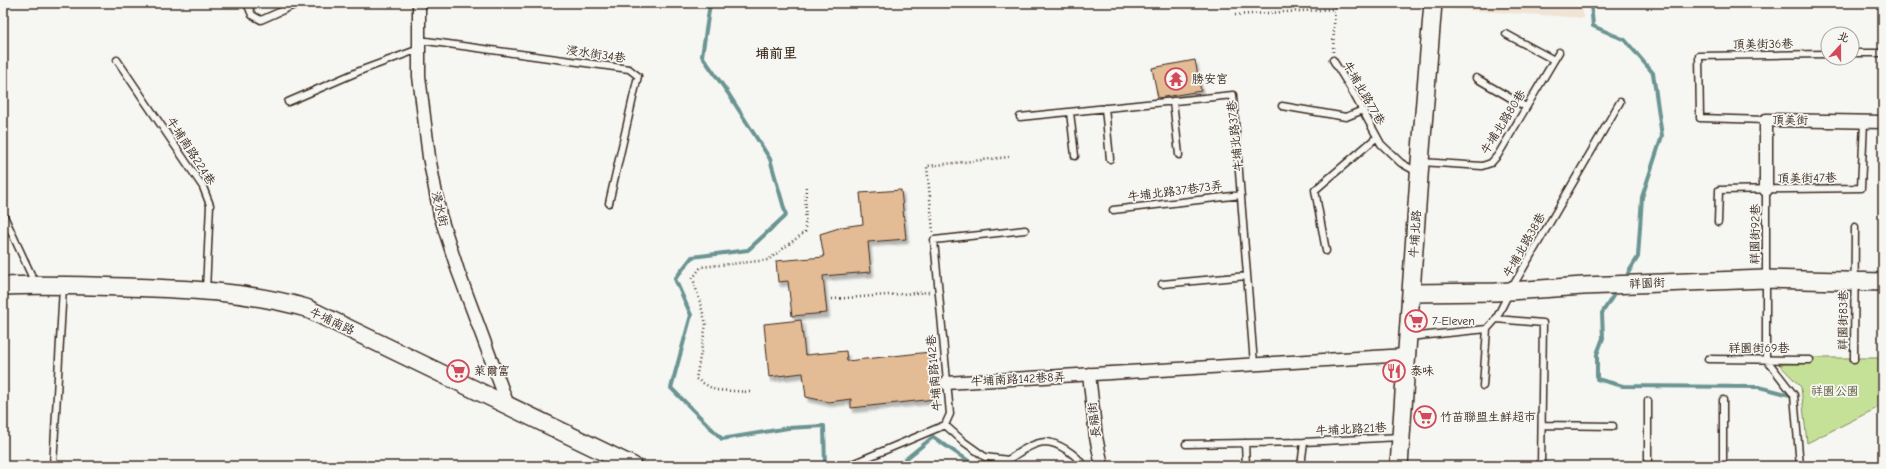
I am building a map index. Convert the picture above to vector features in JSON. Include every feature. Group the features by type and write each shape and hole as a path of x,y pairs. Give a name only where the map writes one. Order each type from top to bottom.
{"street":[{"name":"浸水街","path":"419,3 419,76 428,158 440,215 458,272 508,405"},
{"name":"牛埔北路","path":"1399,466 1419,168 1433,3"},
{"name":"頂美街","path":"1766,190 1766,120 1883,122"},
{"name":"祥園街","path":"1411,294 1765,279 1883,282"},
{"name":"牛埔南路","path":"3,286 35,284 206,290 280,301 306,308 508,405 609,458 633,466"},
{"path":"1089,374 1407,355"},
{"name":"牛埔南路142巷8弄","path":"946,383 1089,374"},
{"name":"長福街","path":"1089,374 1096,437 1102,466"}],"lane":[{"path":"247,3 252,15 261,20 299,3"},
{"path":"1506,34 1554,60"},
{"path":"288,102 419,44"},
{"name":"浸水街34巷","path":"419,44 629,70 638,76 609,203"},
{"name":"牛埔北路80巷","path":"1419,168 1482,166 1491,164 1559,52"},
{"path":"1860,53 1883,53"},
{"name":"頂美街36巷","path":"1766,120 1700,118 1699,56 1820,54"},
{"name":"牛埔南路224巷","path":"117,60 206,193 210,205 206,290"},
{"name":"牛埔北路77巷","path":"1333,60 1381,144 1401,163 1419,168"},
{"path":"1476,78 1526,107"},
{"name":"牛埔北路37巷","path":"1020,117 1233,95 1254,364"},
{"path":"1173,101 1178,155"},
{"name":"牛埔北路38巷","path":"1487,329 1496,319 1510,291 1620,102"},
{"path":"1282,106 1346,117 1362,110"},
{"path":"1105,108 1110,159"},
{"path":"1070,112 1075,156"},
{"name":"頂美街47巷","path":"1718,222 1720,190 1861,188 1864,122"},
{"path":"1326,251 1315,190 1377,137"},
{"name":"祥園街92巷","path":"1766,190 1766,359"},
{"name":"牛埔北路37巷73弄","path":"1112,210 1241,195"},
{"path":"3,214 35,284"},
{"name":"祥園街83巷","path":"1854,360 1855,227"},
{"path":"934,240 1025,230"},
{"name":"牛埔南路142巷","path":"852,466 852,464 944,425 950,414 934,240"},
{"path":"1162,284 1247,276"},
{"path":"53,466 63,285"},
{"path":"1496,319 1543,323 1541,466"},
{"path":"1408,337 1487,329 1483,386"},
{"name":"祥園街69巷","path":"1708,359 1810,360"},
{"path":"1766,359 1794,395 1800,466"},
{"path":"1723,400 1723,466"},
{"path":"1648,401 1648,466"},
{"path":"944,425 985,457 1008,460 1023,450 1045,442 1066,448 1083,466"},
{"path":"1542,425 1613,426"},
{"name":"牛埔北路21巷","path":"1186,444 1304,442 1400,437"},
{"name":"牛埔北路21巷","path":"1301,466 1304,442"},
{"path":"1245,443 1246,466"}],"path":[{"name":"牛埔北路77巷","path":"1333,60 1336,3"},
{"path":"1235,15 1335,9"},
{"path":"934,240 927,166 1009,157"},
{"path":"750,392 715,390 696,379 706,324 693,278 701,267 768,260 805,232 806,185"},
{"path":"832,299 938,292"}],"shaded area":[{"path":"1452,3 1581,3 1584,18 1451,9"}],"green space":[{"name":"祥園公園","path":"1773,358 1883,358 1883,405 1807,443 1801,387"}],"building":[{"name":"勝安宮","path":"1195,60 1201,91 1158,98 1152,68"},
{"path":"901,190 906,239 868,242 871,272 823,276 827,313 792,316 788,281 778,282 776,261 824,257 820,234 842,227 863,224 860,193"},
{"path":"801,320 805,355 846,351 847,361 930,352 935,399 851,408 851,399 829,402 806,397 803,373 769,377 764,324"}],"waterway":[{"path":"711,3 702,56 728,93 770,159 786,215 748,250 692,257 675,279 691,315 671,388 722,439 788,428 824,426 825,466"},
{"path":"1591,3 1593,26 1625,40 1653,73 1662,136 1642,197 1638,257 1628,273"},
{"path":"1613,296 1602,313 1603,338 1597,354 1597,379 1623,386 1759,387 1794,396"},
{"path":"897,466 933,437 976,466"},
{"path":"1042,466 1052,464 1053,466"}],"place":[{"name":"勝安宮","path":"1176,79"},
{"name":"7-Eleven","path":"1416,321"},
{"name":"萊爾富","path":"458,371"},
{"name":"泰味","path":"1394,371"},
{"name":"竹苗聯盟生鮮超市","path":"1425,417"}],"district":[{"name":"埔前里","path":"776,53"}]}
